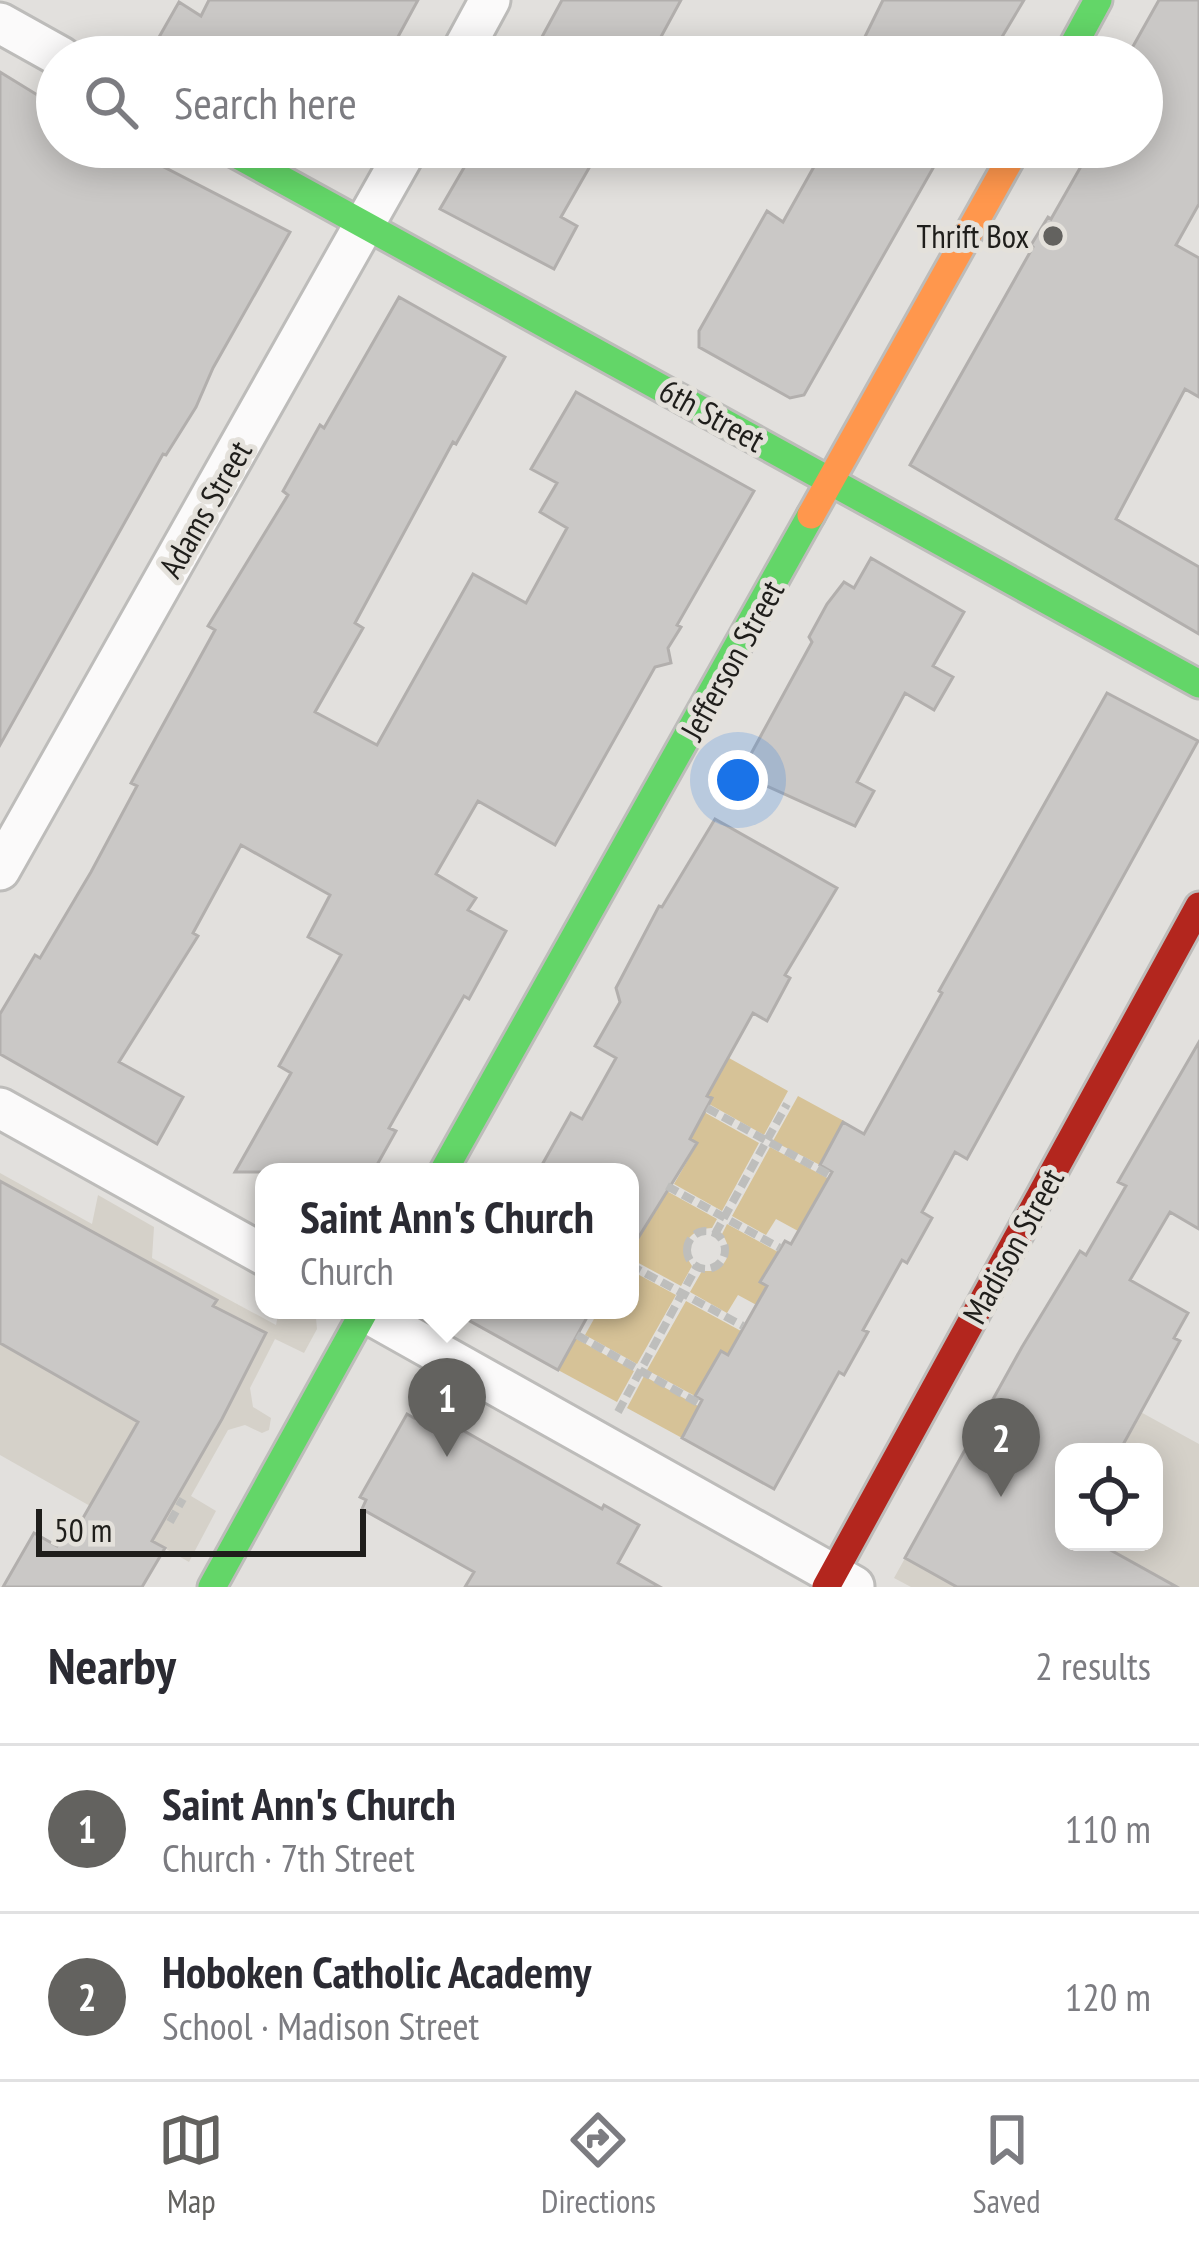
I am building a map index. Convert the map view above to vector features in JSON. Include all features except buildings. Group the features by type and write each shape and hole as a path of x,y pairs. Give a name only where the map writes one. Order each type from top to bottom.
{"street":[{"path":"470,36 490,0"},
{"path":"1078,36 1098,0"},
{"path":"0,23 36,43"},
{"name":"6th Street","path":"262,168 1199,684"},
{"name":"Adams Street","path":"0,870 396,168"},
{"name":"Jefferson Street","path":"448,1163 1005,168"},
{"name":"Madison Street","path":"839,1583 1199,906"},
{"path":"0,1108 255,1250"},
{"path":"212,1587 359,1319"},
{"path":"380,1319 839,1583"}],"path":[{"path":"715,1234 787,1104"},
{"path":"707,1108 833,1177"},
{"path":"668,1186 780,1248"},
{"path":"706,1231 715,1234 724,1245 724,1257 710,1268 698,1266 688,1252 691,1240 706,1231"},
{"path":"622,1405 698,1266"},
{"path":"639,1270 743,1326"},
{"path":"577,1335 700,1404"},
{"path":"170,1522 184,1499"}],"shaded area":[{"path":"729,1058 788,1091 764,1135 709,1104 712,1099 707,1096"},
{"path":"798,1096 844,1121 820,1165 773,1141"},
{"path":"704,1112 759,1143 722,1211 674,1184 697,1144 690,1139"},
{"path":"770,1147 831,1180 798,1231 776,1219 766,1235 732,1216"},
{"path":"0,1173 92,1224 98,1195 154,1227 152,1258 255,1314 255,1319 276,1325 277,1319 316,1319 317,1329 304,1353 275,1339 250,1388 253,1407 271,1418 269,1430 262,1433 245,1425 228,1430 191,1496 216,1511 189,1562 0,1455"},
{"path":"665,1190 717,1219 712,1228 688,1240 686,1252 692,1266 681,1286 639,1263 639,1235"},
{"path":"727,1224 778,1252 761,1282 772,1289 762,1308 738,1295 727,1313 690,1292 702,1271 715,1271 726,1259 722,1234"},
{"path":"639,1275 676,1295 637,1364 585,1335 594,1319 639,1319"},
{"path":"686,1301 741,1331 728,1355 720,1352 695,1396 647,1370"},
{"path":"575,1338 634,1371 617,1402 558,1370"},
{"path":"1022,1347 1199,1444 1199,1587 911,1587 894,1578"},
{"path":"644,1376 698,1406 682,1438 627,1408"}],"traffic: fast":[{"path":"1078,36 1098,0"},
{"path":"261,168 1199,684"},
{"path":"448,1163 811,515"},
{"path":"212,1587 360,1319"}],"traffic: slow":[{"path":"811,515 1005,168"}],"traffic: jam":[{"path":"826,1587 1199,906"}],"place":[{"name":"Thrift Box","path":"1053,236"},
{"name":"Saint Ann's Church","path":"447,1457"},
{"name":"Hoboken Catholic Academy","path":"1001,1497"}]}
